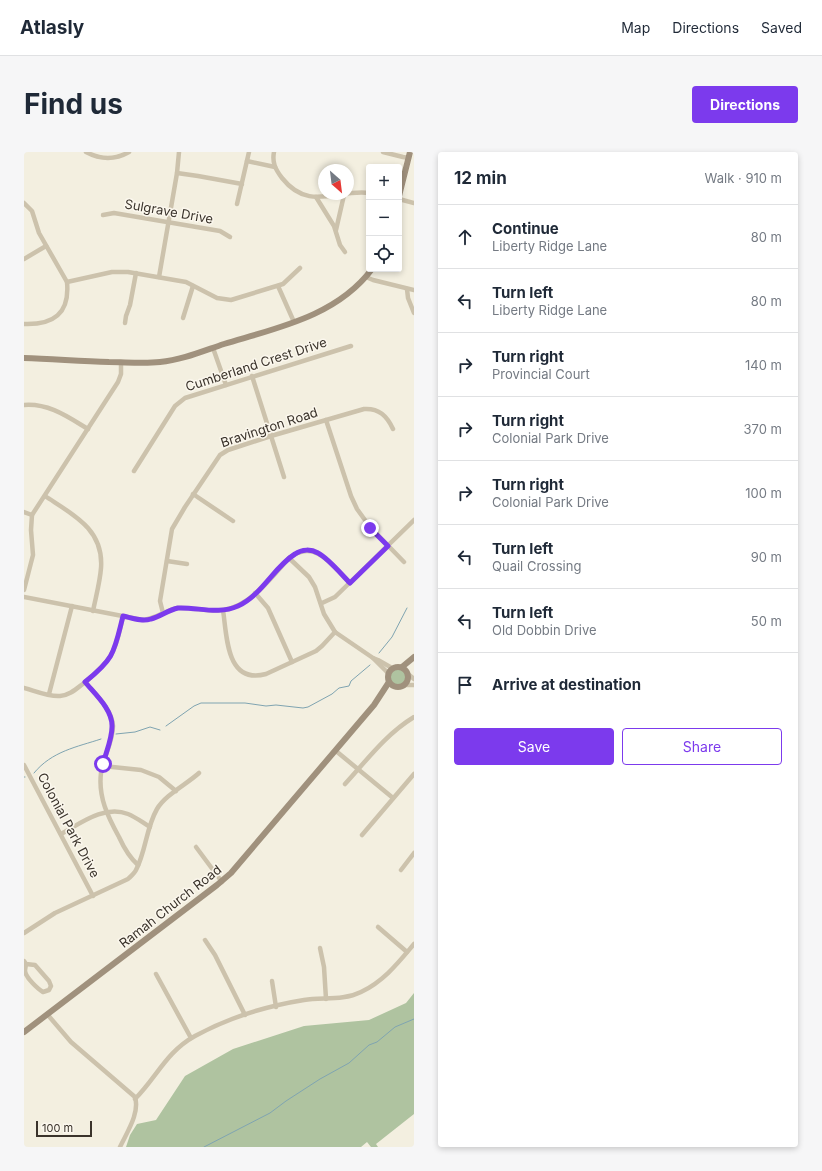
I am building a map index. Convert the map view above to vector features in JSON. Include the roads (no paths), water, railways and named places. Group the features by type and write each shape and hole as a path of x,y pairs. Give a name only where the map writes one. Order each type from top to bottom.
{"main road":[{"path":"402,185 410,155"},
{"path":"24,358 154,363 169,361 312,315 333,304 349,293 370,272"},
{"path":"395,687 389,682 388,678 390,670 398,666 402,667 414,657"},
{"path":"404,685 408,680 408,674 414,661"},
{"path":"402,667 408,674"},
{"name":"Ramah Church Road","path":"24,1032 222,882 336,751 374,705 389,682"},
{"name":"Ramah Church Road","path":"374,705 395,687 404,685"}],"street":[{"path":"86,152 98,157 108,158 118,157 129,152"},
{"path":"159,277 177,174 179,152"},
{"path":"236,204 249,152"},
{"path":"274,152 273,158 275,166 289,187 302,194 316,197 336,230 340,246 345,252"},
{"path":"384,152 403,157 410,155"},
{"path":"247,161 275,166"},
{"path":"177,174 198,176 242,184"},
{"path":"354,194 366,193"},
{"path":"336,230 343,200"},
{"path":"402,200 414,203"},
{"path":"24,203 32,211 37,228 67,282 68,295 65,305 60,313 46,322 24,324"},
{"name":"Sulgrave Drive","path":"103,215 114,213 220,231 230,237"},
{"path":"24,259 46,246"},
{"path":"67,282 112,272 124,271 182,281 217,298 225,300 237,299 278,286 285,283 300,268"},
{"path":"125,323 136,273"},
{"path":"366,277 414,290"},
{"path":"183,318 193,286"},
{"path":"278,286 294,322"},
{"path":"407,288 408,298 414,313"},
{"name":"Cumberland Crest Drive","path":"134,471 178,403 185,398 350,346"},
{"path":"213,348 226,385"},
{"path":"24,590 33,555 31,530 32,515 118,382 121,374 122,362"},
{"path":"252,376 284,477"},
{"path":"24,405 41,406 53,409 88,429"},
{"name":"Bravington Road","path":"163,613 160,600 172,529 193,494 220,455 228,450 271,436 368,408 384,414 393,428"},
{"path":"326,420 351,496 357,509 370,528 404,562"},
{"path":"193,494 233,520"},
{"path":"45,496 82,522 95,536 99,546 101,567 93,611"},
{"path":"24,512 32,515"},
{"path":"322,602 335,597 414,520"},
{"path":"24,597 143,620 151,619 171,609 185,607 223,610 240,605 255,593 289,558 300,551 306,550 319,553 350,583"},
{"path":"289,558 309,577 322,602 324,614 335,632 378,660 390,670"},
{"path":"167,561 187,564"},
{"path":"255,593 268,608 292,662"},
{"path":"49,694 72,606"},
{"path":"223,610 233,662 240,671 252,676 259,676 316,651 335,632"},
{"path":"24,688 59,696 73,692 101,669 111,657 116,647 123,616"},
{"path":"408,674 414,679"},
{"path":"85,682 106,708 112,721 112,732 100,776 101,792 106,811 128,854 138,865"},
{"path":"404,685 414,684"},
{"path":"345,784 386,738 397,728 414,717"},
{"path":"336,751 393,798"},
{"name":"Colonial Park Drive","path":"24,765 93,896"},
{"path":"103,766 141,770 159,778 176,792"},
{"path":"24,933 55,912 128,879 136,871 157,808 199,773"},
{"path":"362,835 414,774"},
{"path":"61,834 106,811 128,814 150,827"},
{"path":"196,847 222,882"},
{"path":"401,870 414,853"},
{"path":"378,927 407,952"},
{"path":"205,940 215,955 245,1015"},
{"path":"135,1099 150,1084 168,1057 191,1038 209,1029 245,1015 305,1000 349,996 370,987 390,972 414,944"},
{"path":"320,948 324,967 326,999"},
{"path":"25,963 35,965 49,981 51,986 49,990 43,992 28,977 25,971 25,963"},
{"path":"156,974 191,1038"},
{"path":"272,981 276,1007"},
{"path":"47,1014 70,1042 130,1092 135,1099 135,1114 120,1147"}],"waterway":[{"path":"379,653 392,637 407,608"},
{"path":"166,726 194,706 201,703 245,703 266,706 276,705 303,708 308,707 332,694 339,688 349,686 351,681 370,665"},
{"path":"116,734 135,732 150,727 160,730"},
{"path":"34,773 57,755 74,747 101,739"},
{"path":"204,1147 270,1113 320,1079 349,1063 369,1045 377,1042 395,1027 414,1019"}]}
